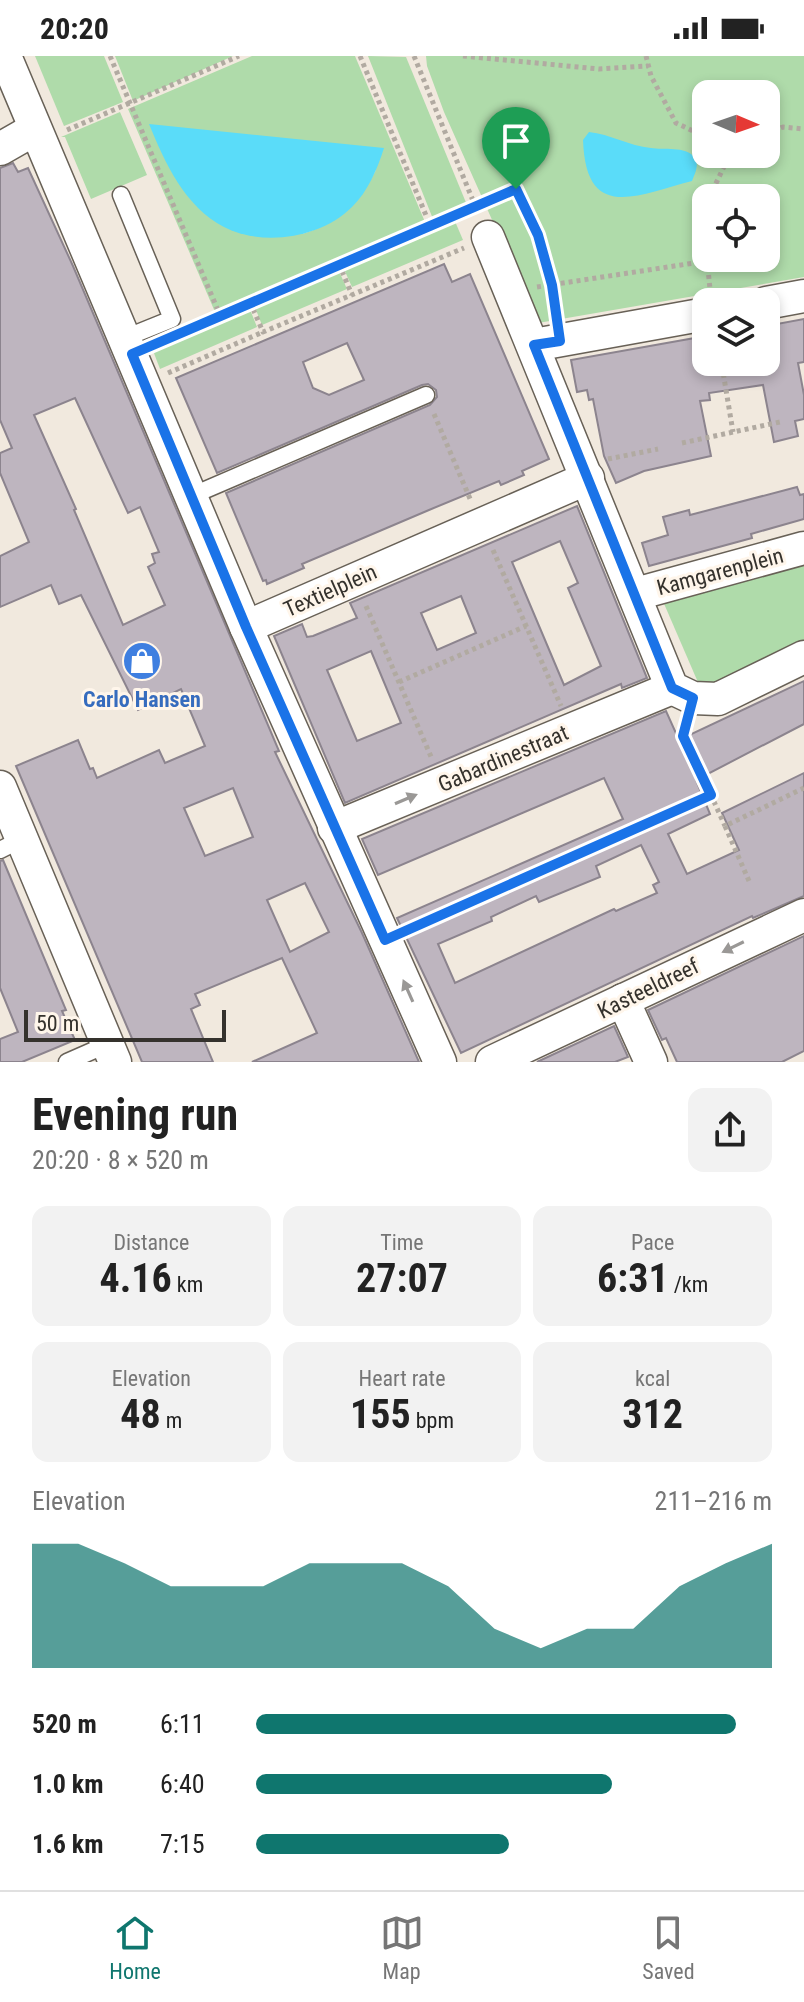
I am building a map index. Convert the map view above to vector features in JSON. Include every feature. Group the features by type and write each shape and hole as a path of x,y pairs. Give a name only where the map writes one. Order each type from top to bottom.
{"street":[{"path":"5,56 246,627 440,1062"},
{"path":"0,149 35,129"},
{"path":"478,242 547,343 585,473"},
{"path":"780,300 804,296"},
{"path":"547,343 692,317"},
{"name":"Textielplein","path":"246,627 481,524 585,473"},
{"name":"Kamgarenplein","path":"585,473 636,594 683,693"},
{"name":"Kamgarenplein","path":"636,594 804,548"},
{"path":"683,693 718,699 804,657"},
{"name":"Gabardinestraat","path":"334,828 571,730 683,693"},
{"path":"0,787 11,845 112,1053"},
{"name":"Kasteeldreef","path":"492,1062 804,915"},
{"path":"623,1000 651,1062"}],"lane":[{"path":"121,195 172,319 125,338"},
{"path":"191,496 426,395"},
{"path":"67,1062 112,1053"}],"path":[{"path":"110,56 220,315"},
{"path":"35,129 56,134 239,56"},
{"path":"360,56 430,225"},
{"path":"144,383 478,242 475,206 414,56"},
{"path":"463,56 599,69 648,66"},
{"path":"646,56 676,123 692,130"},
{"path":"780,128 804,129"},
{"path":"182,332 516,189 538,235 552,285 547,343"},
{"path":"514,296 552,285 692,262"},
{"path":"339,264 352,295"},
{"path":"250,302 263,332"},
{"path":"724,376 733,432"},
{"path":"426,395 571,730"},
{"path":"682,443 780,422"},
{"path":"585,473 605,459 658,449"},
{"path":"355,579 442,784"},
{"path":"399,682 526,626"},
{"path":"683,693 683,736 749,881"},
{"path":"725,826 804,788"},
{"path":"385,940 711,795"}],"green space":[{"path":"35,56 104,56 123,102 64,126"},
{"path":"115,56 233,56 133,101"},
{"path":"252,56 355,56 425,222 215,312 128,109","holes":["376,170 355,202 337,218 302,234"]},
{"path":"368,56 406,57 467,205 433,219"},
{"path":"426,56 804,56 804,277 740,288 692,288 692,296 538,323 444,112"},
{"path":"120,112 147,175 91,199 65,137 61,137"},
{"path":"454,219 463,240 352,287 343,267"},
{"path":"338,269 347,289 262,325 254,305"},
{"path":"249,307 257,327 160,369 152,348"},
{"path":"804,556 804,647 722,686 700,687 662,599"}],"water":[{"path":"149,124 384,148 375,172 358,201 339,218 291,236 256,237 224,227 198,208 169,168"},
{"path":"589,132 643,147 686,151 692,156 692,168 696,169 692,181 634,196 618,197 604,193 594,183 586,166 583,140"}],"building":[{"path":"13,163 18,172 28,168 73,266 279,751 275,752 362,933 419,1062 252,1062 317,1033 282,958 195,994 200,1005 191,1009 213,1062 142,1062 16,766 78,740 97,778 159,750 165,763 205,746 181,689 138,710 81,595 59,604 51,585 0,607 0,556 29,542 0,473 0,453 12,448 0,420 0,168","holes":["75,398 128,513 140,507 159,552 152,554 155,563 148,567 165,605 123,625 34,415","233,788 253,837 205,856 184,808","305,883 329,932 290,952 267,900"]},
{"path":"444,264 452,282 470,274 549,459 522,471 524,475 501,485 499,481 429,510 302,564 304,568 267,584 266,580 263,581 226,493 430,405 437,397 436,390 428,384 422,385 217,473 176,378","holes":["347,343 364,380 329,395 313,388 303,362"]},
{"path":"804,319 804,362 798,363 804,395 804,419 795,421 798,436 774,442 763,385 709,393 710,400 700,401 711,456 644,471 616,483 604,456 593,399 589,400 587,390 577,392 571,360 692,338 692,376 780,376 780,323"},
{"path":"797,487 800,495 804,494 804,519 751,534 752,538 649,566 642,543 668,535 663,517 689,510 690,515"},
{"path":"577,506 647,678 622,688 621,684 345,803 274,636 302,624 307,637 313,636 357,618 350,603","holes":["560,541 578,583 568,588 601,666 564,685 512,562","461,596 476,633 437,650 421,613","371,651 401,723 357,741 327,670"]},
{"path":"804,681 804,724 696,780 710,814 668,834 687,874 739,850 722,813 804,773 804,896 752,916 461,1053 397,918 623,819 604,778 378,875 362,839 666,711 679,740","holes":["641,845 659,882 653,885 657,893 616,911 614,909 455,983 438,944 492,921 491,917 536,896 539,902 600,877 596,866"]},
{"path":"3,860 66,1010 62,1011 75,1040 22,1062 0,1062 0,1039 18,1032 0,988 0,861"},
{"path":"804,936 804,1051 782,1062 677,1062 648,1010"},
{"path":"614,1026 628,1057 615,1062 537,1062"}],"place":[{"name":"Carlo Hansen","path":"142,661"}],"route":[{"path":"516,189 538,235 552,285 560,341 534,345 672,688 693,698 683,736 711,795 385,940 246,627 132,354 516,189"}]}
